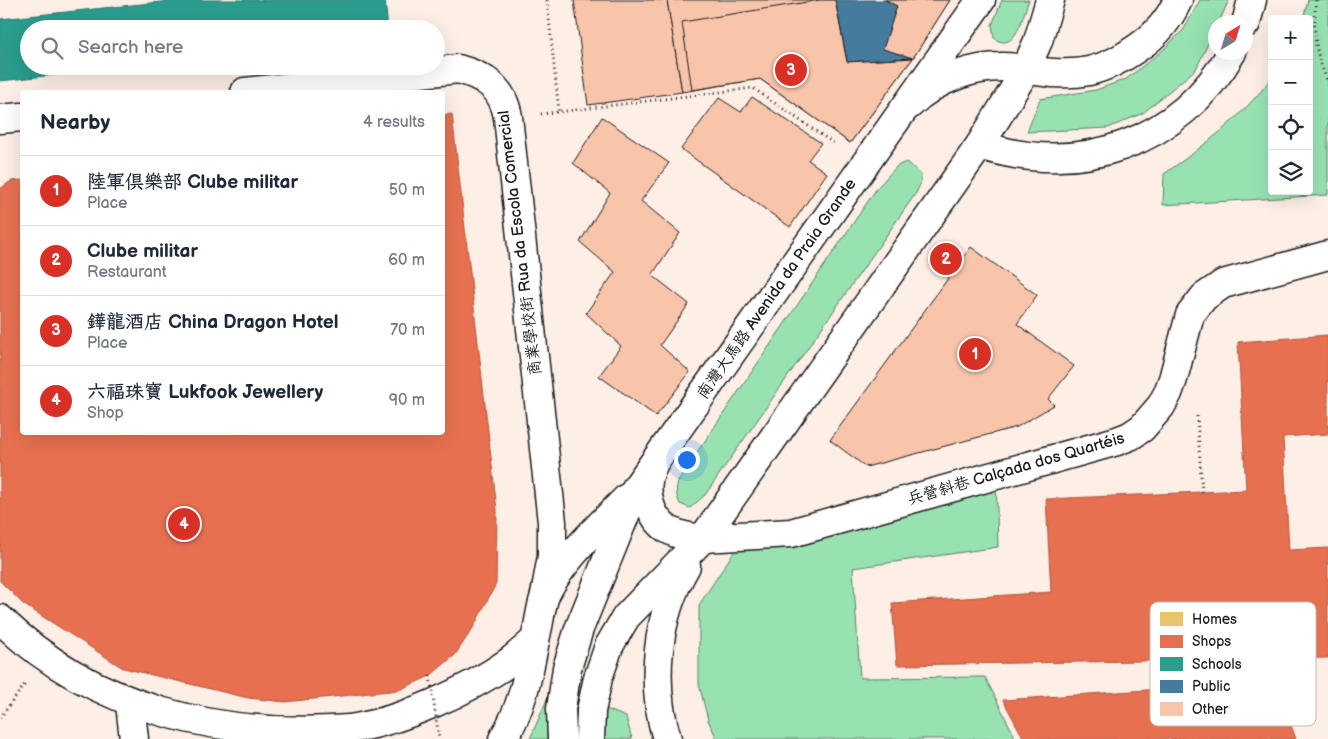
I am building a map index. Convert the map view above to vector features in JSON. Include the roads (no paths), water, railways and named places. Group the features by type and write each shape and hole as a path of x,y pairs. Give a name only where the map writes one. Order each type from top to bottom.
{"main road":[{"name":"南灣大馬路 Avenida da Praia Grande","path":"562,739 561,709 567,668 579,628 636,488 981,0"},
{"path":"667,739 662,722 658,684 659,646 667,609 681,574 702,539 980,145 1025,70 1038,41 1050,0"},
{"path":"899,116 914,100 932,87 951,77 972,70 994,68 1068,74 1090,71 1110,64 1130,54 1148,40 1163,24 1178,0"},
{"path":"1248,15 1252,0"},
{"path":"980,145 1021,156 1055,158 1089,155 1122,146 1168,123 1194,102 1217,76 1227,60"},
{"name":"商業學校街 Rua da Escola Comercial","path":"445,70 458,69 475,73 490,82 501,96 508,117 552,522 552,556 526,687 503,739"},
{"name":"商業學校街 Rua da Escola Comercial","path":"264,90 402,75"},
{"path":"0,119 20,117"},
{"name":"兵營斜巷 Calçada dos Quartéis","path":"654,464 650,472 647,488 650,504 658,519 677,534 702,539 792,533 1117,442 1130,436 1152,417 1165,400 1173,380 1190,315 1204,297 1223,284 1328,255"},
{"path":"545,595 582,543 636,488"},
{"path":"590,739 591,711 598,678 609,646 626,617 702,539"},
{"path":"0,619 16,635 45,657 84,682 130,704 190,724 241,732 292,734 350,729 388,720 440,700 480,680 509,662 535,640"},
{"path":"130,704 134,739"}],"place":[{"name":"鏵龍酒店 China Dragon Hotel","path":"791,70"},
{"name":"Clube militar","path":"946,259"},
{"name":"陸軍俱樂部 Clube militar","path":"975,354"},
{"name":"六福珠寶 Lukfook Jewellery","path":"184,524"}]}
